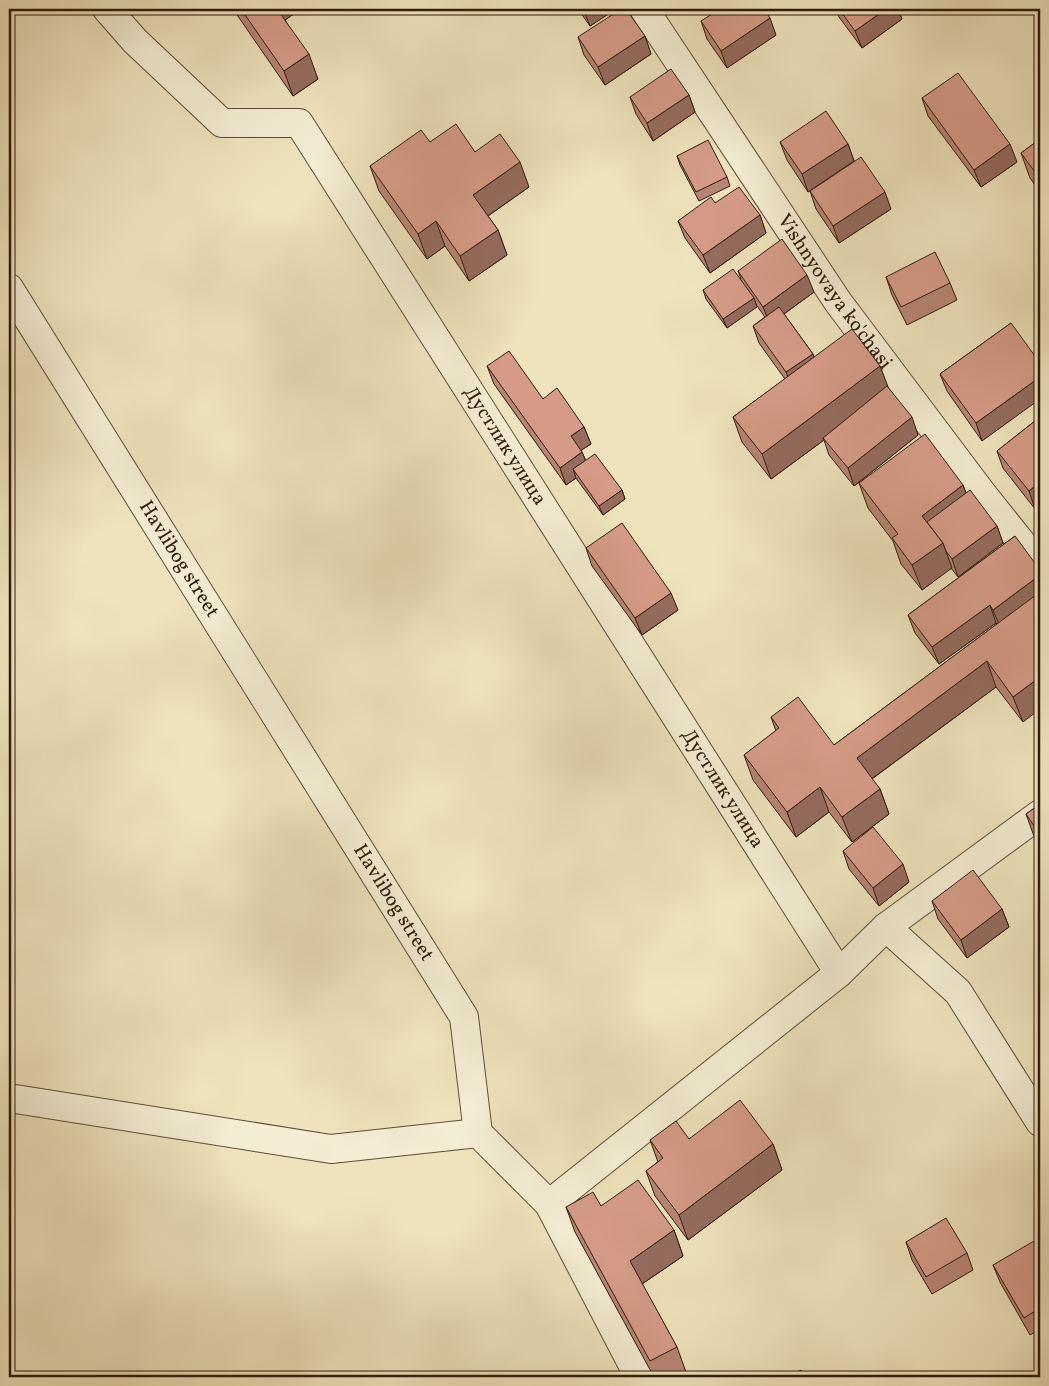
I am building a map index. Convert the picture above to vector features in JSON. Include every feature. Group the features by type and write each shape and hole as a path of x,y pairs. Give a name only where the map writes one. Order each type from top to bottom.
{"street":[{"name":"Дустлик улица","path":"107,9 135,41 222,123 299,123 840,972"},
{"name":"Vishnyovaya ko'chasi","path":"644,9 838,302 1040,566"},
{"name":"Hаvlibog street","path":"9,288 464,1017 478,1133"},
{"path":"549,1204 840,972 886,927 1040,814"},
{"path":"886,927 958,992 1040,1122"},
{"path":"9,1098 331,1149 478,1133 549,1204 639,1377"}],"building":[{"path":"241,9 277,9 309,54 284,71"},
{"path":"621,9 626,9 645,36 598,67 578,37"},
{"path":"720,9 764,9 770,18 721,51 701,21"},
{"path":"839,9 886,9 855,31"},
{"path":"671,69 689,95 647,123 630,97"},
{"path":"958,73 1010,144 974,170 922,98"},
{"path":"826,111 848,144 802,174 780,142"},
{"path":"456,124 475,152 500,134 520,162 473,195 498,230 460,256 436,221 418,234 370,166 421,130 430,142"},
{"path":"1040,139 1040,179 1021,153"},
{"path":"708,140 727,177 696,192 677,156"},
{"path":"861,157 885,192 833,226 810,191"},
{"path":"739,187 760,215 703,255 678,221 711,197 715,203"},
{"path":"782,239 807,275 763,307 738,271"},
{"path":"935,252 950,283 901,307 886,277"},
{"path":"733,269 754,298 723,319 703,290"},
{"path":"779,307 813,354 786,372 753,326"},
{"path":"1011,323 1040,363 1040,377 976,423 940,374"},
{"path":"852,329 880,366 762,454 733,417"},
{"path":"509,351 543,399 557,388 584,427 571,436 582,452 560,468 487,366"},
{"path":"887,386 912,417 848,468 823,438"},
{"path":"1040,417 1040,482 1029,491 997,451"},
{"path":"925,434 963,485 922,516 943,543 912,565 892,538 898,534 859,483"},
{"path":"595,454 622,490 599,506 573,469"},
{"path":"970,490 997,526 952,559 943,543 927,522"},
{"path":"622,523 671,593 635,618 586,548"},
{"path":"1015,536 1040,570 1040,575 993,610 990,605 932,647 908,615"},
{"path":"1040,592 1040,677 1013,697 987,661 857,758 880,789 842,817 820,787 787,812 744,755 779,728 771,717 798,697 834,745"},
{"path":"1040,804 1040,835 1026,814"},
{"path":"873,827 903,864 873,888 843,851"},
{"path":"973,870 1002,909 961,940 932,901"},
{"path":"740,1100 773,1144 679,1215 646,1171 663,1158 650,1140 676,1121 689,1139"},
{"path":"638,1180 674,1230 630,1261 677,1347 650,1361 566,1207 593,1192 601,1206"},
{"path":"946,1218 967,1253 926,1277 906,1242"},
{"path":"1034,1241 1040,1252 1040,1308 1024,1318 993,1265"},
{"path":"801,1370 805,1377 787,1377"}]}
